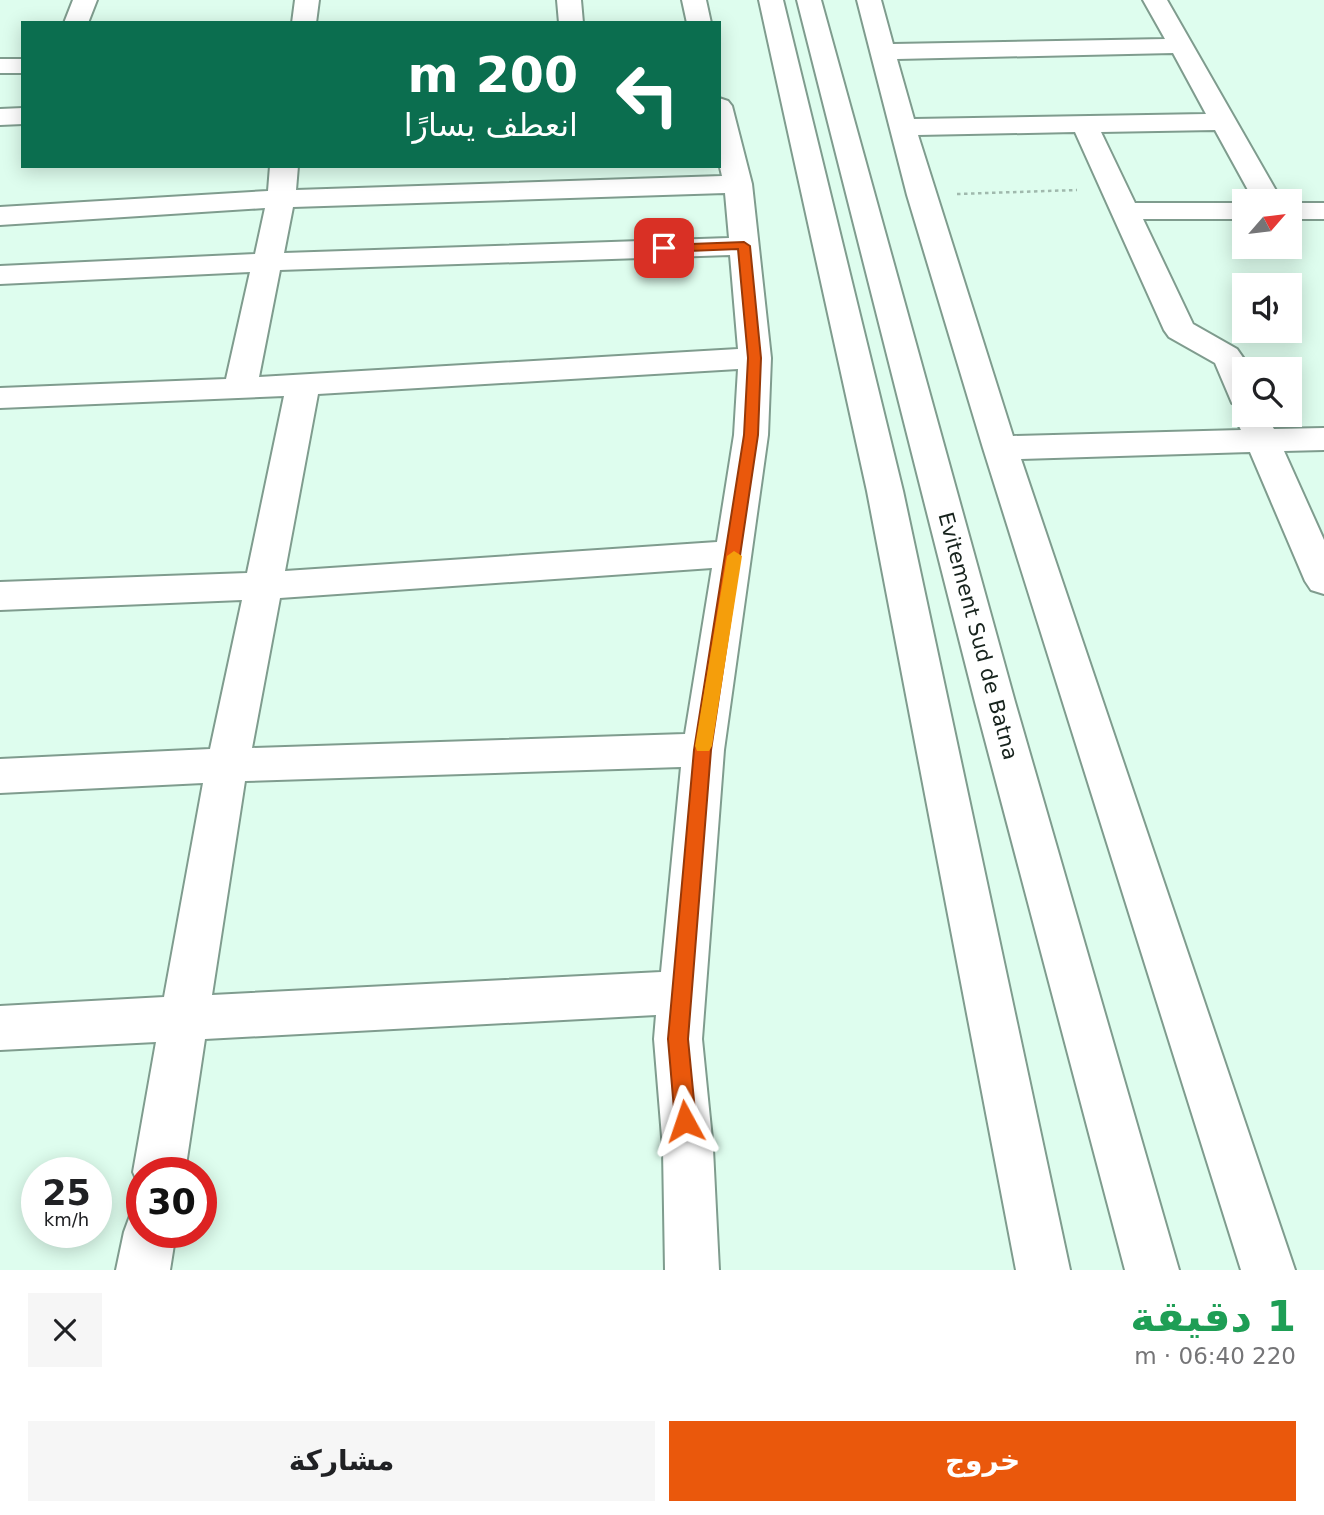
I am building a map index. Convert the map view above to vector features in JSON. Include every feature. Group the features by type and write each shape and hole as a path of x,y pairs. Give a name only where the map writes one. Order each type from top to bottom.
{"main road":[{"path":"77,21 85,0"},
{"path":"304,21 307,0"},
{"path":"569,0 571,21"},
{"path":"694,0 699,21"},
{"path":"771,0 885,491 1043,1270"},
{"name":"Evitement Sud de Batna","path":"810,0 995,702 1152,1270"},
{"path":"869,0 921,195 1000,448 1268,1270"},
{"path":"1155,0 1261,189"},
{"path":"884,52 1179,46"},
{"path":"0,66 21,66"},
{"path":"692,1270 688,1149 678,1039 703,750 751,435 755,358 738,184 721,114"},
{"path":"0,117 21,116"},
{"path":"903,127 1222,122"},
{"path":"1084,123 1180,330 1226,356 1232,364"},
{"path":"240,389 281,199 284,168"},
{"path":"0,243 5,216 281,199 738,184"},
{"path":"1119,200 1232,210"},
{"path":"1302,211 1324,211"},
{"path":"0,275 267,261 744,246"},
{"path":"0,398 240,389 755,358"},
{"path":"161,1157 228,765 303,385"},
{"path":"1000,448 1256,428 1324,439"},
{"path":"1256,428 1324,581"},
{"path":"0,596 263,586 734,554"},
{"path":"0,776 228,765 703,750"},
{"path":"0,1028 682,992"},
{"path":"143,1270 147,1248"}],"path":[{"path":"921,195 1119,200"}],"slow traffic":[{"path":"703,746 734,556"}],"route":[{"path":"664,248 744,246 755,358 751,435 727,608 703,750 687,921 678,1039 685,1121"}]}
